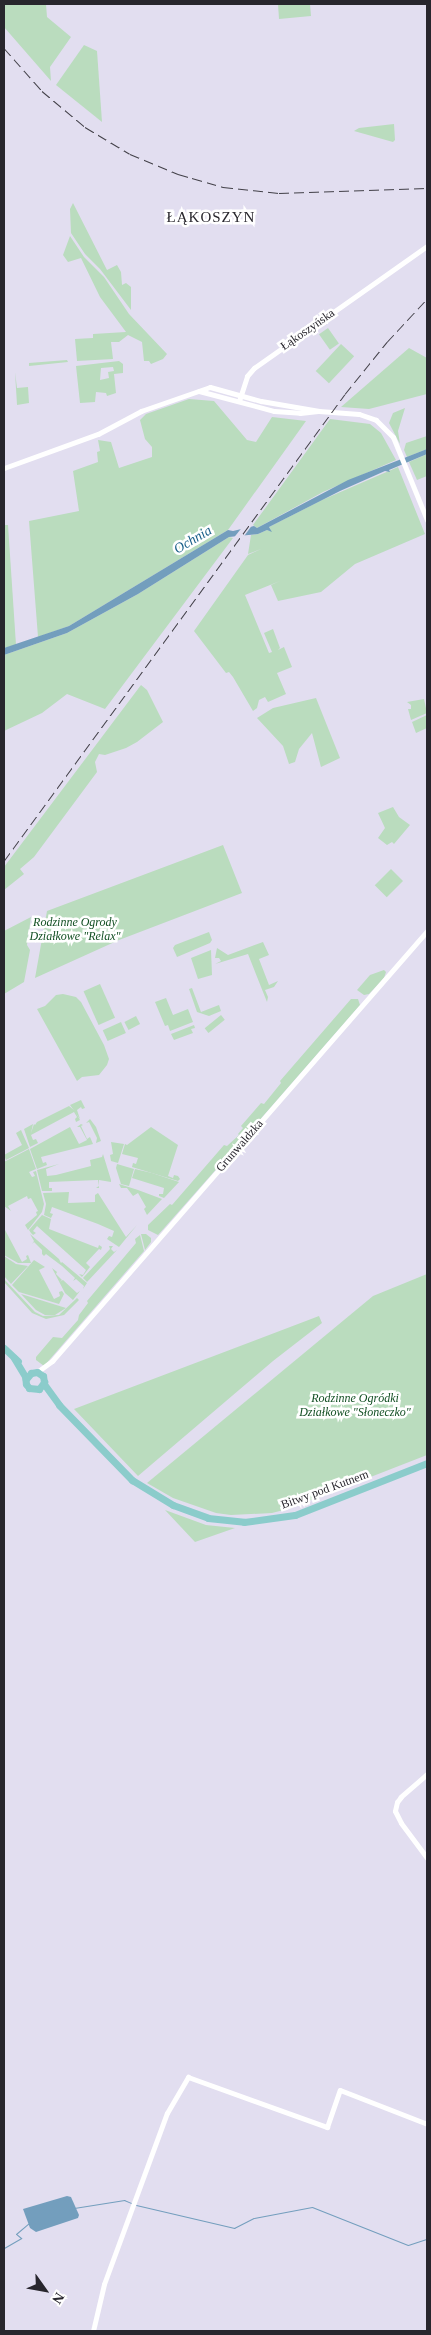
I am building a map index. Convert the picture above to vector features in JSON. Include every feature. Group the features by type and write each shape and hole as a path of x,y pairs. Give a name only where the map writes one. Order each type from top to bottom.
{"main road":[{"path":"4,1348 14,1358 34,1372 26,1379 14,1358"},
{"name":"Bitwy pod Kutnem","path":"34,1372 44,1382 58,1406"},
{"name":"Bitwy pod Kutnem","path":"26,1379 29,1388 37,1390 58,1406 115,1465 146,1490 187,1511 219,1520 258,1522 295,1516 427,1463"},
{"path":"37,1390 44,1382"}],"street":[{"name":"Łąkoszyńska","path":"240,399 247,376 254,368 427,246"},
{"path":"4,468 98,434 141,411 210,387 274,411 300,413 319,411 359,414 373,418 387,429 398,449 427,520"},
{"path":"199,391 240,399"},
{"name":"Grunwaldzka","path":"34,1372 52,1361 427,931"},
{"name":"Grunwaldzka","path":"44,1382 52,1361"},
{"path":"427,1774 401,1797 395,1806 401,1823 427,1858"},
{"path":"92,2331 104,2284 168,2113 188,2077 327,2127 340,2090 427,2124"}],"green space":[{"path":"4,4 46,4 47,17 71,37 50,67 51,81 4,27"},
{"path":"278,4 310,4 311,16 279,19"},
{"path":"84,45 97,51 102,122 56,85"},
{"path":"394,124 395,140 393,142 354,131 359,128"},
{"path":"73,203 107,270 117,265 121,272 122,285 126,283 131,287 131,310 100,269 85,254 71,233 70,209"},
{"path":"70,236 84,257 104,277 129,314 167,354 163,359 151,364 149,361 144,361 142,342 128,335 119,342 111,342 113,359 77,361 75,339 93,338 93,334 126,332 100,297 81,258 68,262 63,255"},
{"path":"328,328 339,344 330,350 319,334"},
{"path":"341,344 354,356 329,383 316,371"},
{"path":"409,348 427,358 427,394 369,409 341,407"},
{"path":"67,360 68,362 29,366 29,363"},
{"path":"119,361 123,364 123,373 114,374 116,393 107,396 106,393 96,392 95,402 80,403 76,366","holes":["113,367 114,371 108,372 109,378 100,380 101,368"]},
{"path":"15,372 17,388 28,387 29,403 17,405"},
{"path":"189,399 214,401 247,440 256,442 272,417 306,421 228,530 69,626 38,637 29,521 79,511 73,471 98,462 97,452 100,451 98,440 111,442 119,468 152,457 152,447 145,439 140,420 146,414"},
{"path":"405,408 398,431 400,444 389,423 393,413"},
{"path":"330,419 370,424 381,433 396,460 323,492 257,528 253,525"},
{"path":"427,436 427,449 407,457 404,450 406,443"},
{"path":"427,454 427,476 417,480 409,462"},
{"path":"398,467 425,534 355,564 321,592 278,601 271,585 280,581 245,595 269,653 272,652 264,633 273,629 280,648 278,650 284,647 292,667 277,673 286,694 268,702 265,697 259,700 257,708 253,711 233,677 229,672 226,673 194,631 248,555 261,549 248,554 251,535 267,530 271,531 269,527 322,500"},
{"path":"4,525 8,525 16,645 4,648"},
{"path":"229,537 233,538 105,709 67,694 42,713 4,731 4,655 67,633 138,594"},
{"path":"141,685 147,690 163,722 126,748 105,755 99,754 95,762 97,772 34,857 20,869 24,874 4,890 4,867"},
{"path":"316,698 340,758 321,767 312,733 299,749 295,762 289,764 283,746 257,718 273,708"},
{"path":"424,699 427,713 411,720 408,709 411,709 411,705 407,702"},
{"path":"427,715 427,728 416,733 412,722"},
{"path":"393,807 399,817 410,825 394,844 392,842 387,845 378,838 385,828 378,813"},
{"name":"Rodzinne Ogrody Działkowe \"Relax\"","path":"223,845 242,893 119,940 35,978 47,911"},
{"path":"391,869 403,881 387,897 375,885"},
{"path":"31,917 27,945 30,950 24,982 4,994 4,931"},
{"path":"209,932 212,940 210,943 177,957 173,948 175,945"},
{"path":"263,942 269,955 259,959 269,985 278,981 274,987 265,990 268,997 267,1002 248,954 215,964 221,961 219,958 215,958 217,948 228,955"},
{"path":"211,950 212,975 198,979 191,958"},
{"path":"384,970 386,972 384,978 369,994 364,995 357,990 370,975"},
{"path":"100,984 115,1018 99,1025 84,991"},
{"path":"192,988 201,1012 219,1005 221,1011 209,1016 197,1012 189,989"},
{"path":"63,994 76,997 81,1002 104,1045 109,1059 99,1075 82,1077 77,1081 37,1009 45,1006 56,995"},
{"path":"166,998 173,1015 188,1009 193,1022 170,1031 168,1025 165,1026 155,1002"},
{"path":"351,999 358,999 360,1005 243,1139 158,1235 148,1230 148,1225 170,1204 172,1205 224,1145 227,1146 239,1135 243,1128 241,1126 261,1103 264,1104 281,1083 280,1081"},
{"path":"221,1015 225,1020 208,1033 205,1028"},
{"path":"136,1016 140,1024 129,1030 124,1022"},
{"path":"121,1022 126,1033 108,1041 103,1030"},
{"path":"194,1025 195,1028 191,1029 193,1033 174,1040 171,1034"},
{"path":"81,1100 85,1108 82,1109 81,1107 77,1110 80,1119 70,1105"},
{"path":"69,1106 75,1111 80,1120 76,1122 75,1119 77,1117 74,1112 31,1135 33,1140 36,1139 38,1143 30,1147 24,1129 33,1124 31,1133 34,1124"},
{"path":"90,1119 96,1127 101,1141 96,1143 97,1138 89,1122 86,1123"},
{"path":"81,1124 87,1139 90,1137 93,1144 41,1157 43,1163 46,1162 47,1165 37,1169 30,1149 70,1127 79,1144 87,1140 80,1127 77,1127"},
{"path":"151,1127 178,1145 168,1176 173,1178 174,1175 178,1176 180,1179 178,1181 132,1167 133,1163 136,1164 138,1158 122,1154 125,1144 127,1145"},
{"path":"21,1130 29,1148 6,1160 4,1155 22,1145 16,1133"},
{"path":"111,1142 124,1144 118,1163 111,1161 110,1155 113,1154"},
{"path":"29,1149 36,1169 29,1172 32,1177 35,1176 33,1172 36,1171 44,1204 42,1212 28,1230 25,1225 37,1215 36,1212 38,1211 31,1198 28,1199 27,1196 8,1206 11,1211 4,1206 4,1162"},
{"path":"103,1154 111,1182 99,1180 99,1186 98,1180 49,1182 49,1188 52,1188 52,1191 42,1191 37,1170 59,1164 46,1169 47,1176 56,1175 91,1166 90,1160 102,1157"},
{"path":"117,1164 134,1169 129,1186 121,1184 116,1168"},
{"path":"135,1169 179,1182 164,1198 159,1196 159,1194 163,1194 164,1188 132,1178"},
{"path":"119,1184 162,1199 147,1215 144,1209 146,1207 138,1193 133,1196 127,1188 121,1188"},
{"path":"69,1192 68,1203 95,1202 95,1195 98,1193 126,1237 137,1225 119,1247 107,1239 109,1236 112,1237 114,1231 98,1224 52,1207 50,1213 53,1214 51,1218 44,1215 46,1204 43,1193"},
{"path":"42,1215 51,1219 49,1229 98,1248 99,1245 102,1247 86,1263 90,1267 82,1277 79,1274 83,1275 86,1270 37,1226 33,1231 36,1233 33,1235 29,1230"},
{"path":"4,1228 22,1262 27,1259 26,1256 28,1255 31,1263 18,1263 4,1255"},
{"path":"30,1234 59,1259 61,1263 87,1283 83,1289 84,1286 76,1279 73,1281 75,1278 62,1266 46,1254 44,1256 42,1250 34,1242 32,1244 34,1241"},
{"path":"141,1234 146,1234 151,1238 151,1242 145,1250"},
{"path":"140,1235 144,1251 44,1366 36,1360 36,1357 53,1337 62,1338 78,1320 79,1315 88,1303 87,1301 136,1243 135,1239"},
{"path":"109,1246 113,1246 111,1249 114,1252 117,1250 87,1282 83,1278 110,1249"},
{"path":"4,1256 16,1264 28,1266 11,1284 4,1276"},
{"path":"34,1260 45,1267 39,1270 54,1299 60,1296 59,1292 62,1291 64,1294 59,1304 19,1292 12,1285"},
{"path":"52,1268 62,1280 59,1282"},
{"name":"Rodzinne Ogródki Działkowe \"Słoneczko\"","path":"427,1274 427,1455 291,1508 272,1513 231,1515 216,1513 173,1498 147,1483 373,1296"},
{"path":"4,1279 35,1312 43,1316 59,1315 77,1298 79,1300 64,1315 46,1319 32,1313 4,1282"},
{"path":"63,1280 77,1293 80,1291 73,1300 65,1293 59,1282"},
{"path":"21,1294 66,1308 55,1315 45,1315 36,1310"},
{"path":"319,1316 322,1323 273,1361 138,1476 74,1409"},
{"path":"165,1510 206,1525 235,1528 195,1542"}],"water":[{"path":"427,449 427,454 389,470 390,472 385,471 340,491 269,527 272,532 267,530 258,534 229,537 138,594 67,633 4,655 4,648 69,626 228,530 233,531 254,526 257,528 348,480"},
{"path":"67,2196 71,2197 79,2215 78,2218 36,2232 30,2228 23,2209"}],"pier":[{"path":"253,524 242,539 232,540 244,525"}],"waterway":[{"path":"74,2208 124,2200 131,2203"},
{"path":"136,2205 234,2228 254,2218 312,2207 408,2245 427,2239"},
{"path":"4,2248 21,2238 16,2234 28,2224"}],"railway":[{"path":"4,48 42,91 85,127 130,154 178,174 223,187 279,193 427,188"},
{"path":"4,861 345,394 387,342 427,299"}],"district":[{"name":"ŁĄKOSZYN","path":"211,218"}],"water label":[{"name":"Ochnia","path":"193,540"}]}
